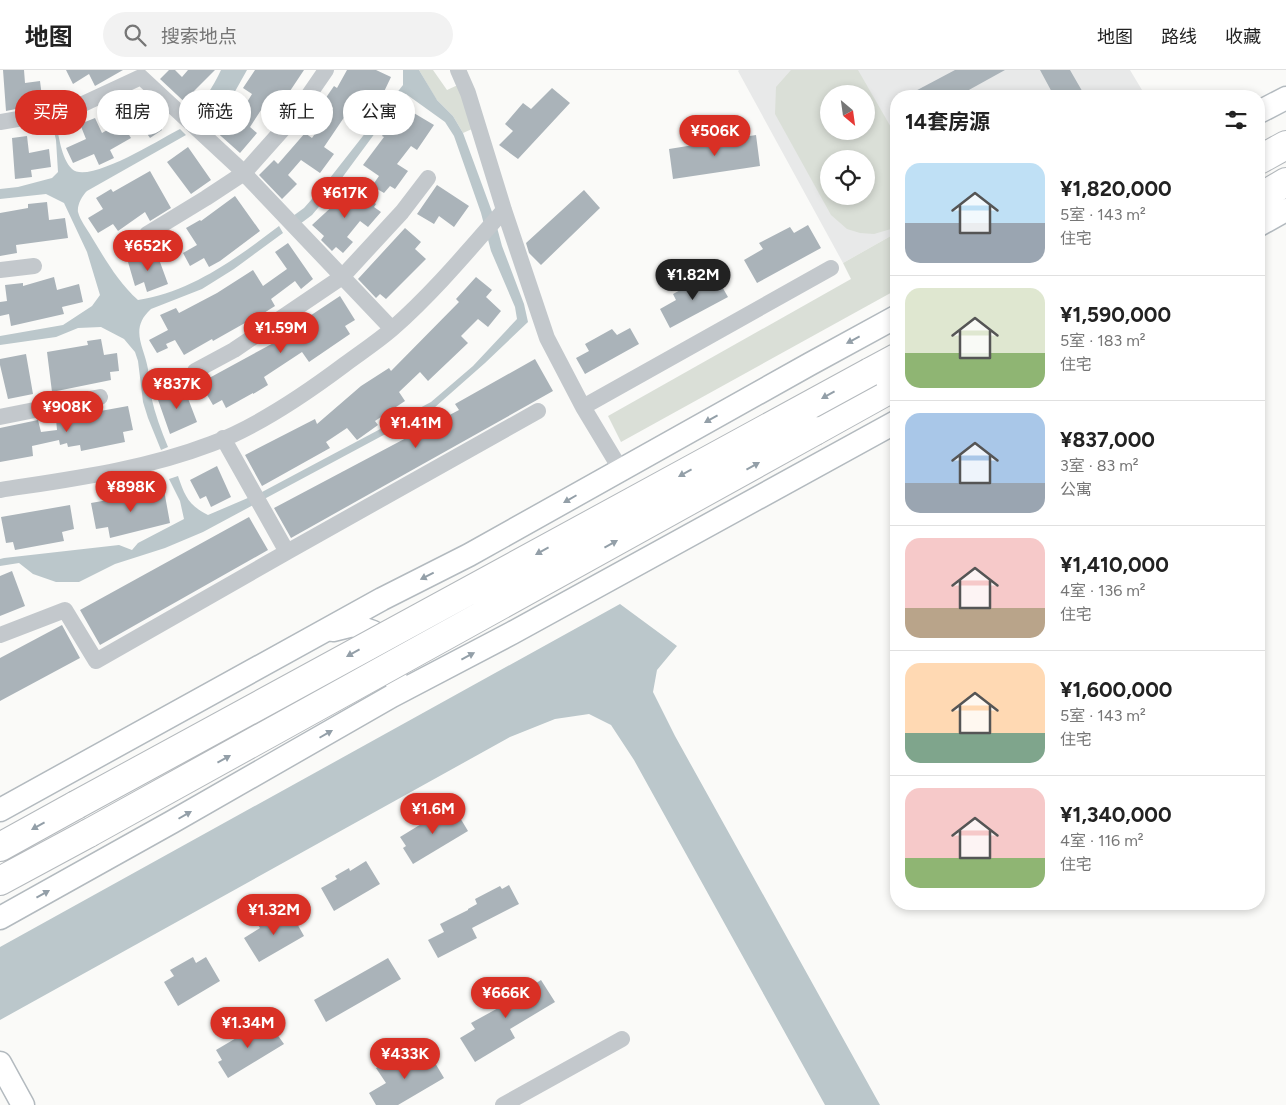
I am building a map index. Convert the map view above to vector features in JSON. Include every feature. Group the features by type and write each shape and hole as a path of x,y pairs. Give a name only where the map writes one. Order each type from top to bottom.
{"highway":[{"path":"1265,173 1273,156"},
{"path":"1265,194 1286,182"},
{"path":"0,847 890,361"},
{"path":"0,881 890,389"}],"main road":[{"path":"1265,109 1286,98"},
{"path":"1265,222 1286,210"},
{"path":"0,810 382,599 469,555 549,511 890,320"},
{"path":"0,918 181,818 392,696 512,633 890,425"},
{"path":"549,511 518,538 511,559 515,584 537,600 559,599 593,588"},
{"path":"321,634 353,625 373,632 392,655 396,683 392,696"},
{"path":"0,1064 23,1105"}],"street":[{"path":"147,234 244,173 293,118 326,70"},
{"path":"458,70 468,92 495,220 547,338 583,406 621,470"},
{"path":"0,122 70,110 141,77 244,173 392,329"},
{"path":"194,370 234,350 342,277 402,212 428,178"},
{"path":"0,490 118,471 165,460 212,444 274,412 313,388 392,329 428,294 495,220"},
{"path":"0,270 34,266"},
{"path":"583,406 831,268"},
{"path":"0,417 100,397"},
{"path":"0,636 65,610 96,661 538,411"},
{"path":"223,438 288,552"},
{"path":"503,1105 622,1039"}],"shaded area":[{"path":"221,70 247,70 236,90 210,90"},
{"path":"403,70 419,70 437,100 453,116 463,133 524,304 528,322 434,408 203,532 165,548 115,564 79,582 56,582 33,574 19,563 0,566 0,559 4,558 119,545 132,550 138,543 184,519 180,501 169,479 178,476 188,499 196,508 208,515 262,492 431,402 473,366 517,319 515,307 491,251 481,213 454,136 445,122 415,100 415,90 399,90 403,85"},
{"path":"419,70 433,70 447,90 460,84 472,129 463,133 453,116 436,99"},
{"path":"739,70 1130,70 1142,90 890,90 890,236 843,263"},
{"path":"791,70 858,70 867,85 820,85 820,140 875,140 875,100 890,126 890,229 874,234 860,233 847,229 831,215 825,205 875,205 875,150 820,150 820,195 775,114 776,87"},
{"path":"179,130 179,135 186,135 87,191 79,204 78,212 80,218 112,270 138,300 158,296 195,282 247,250 279,226 283,233 234,269 202,289 151,309 144,316 139,331 140,338 148,369 153,403 168,447 161,450 143,402 138,361 135,352 124,339 101,327 78,328 56,337 0,345 0,336 63,325 92,306 100,295 87,252 64,203 46,194 0,199 0,189 18,187 52,178 58,172 55,135 59,135 65,159 72,169 80,172 93,171 108,166"},
{"path":"364,135 374,135 333,190 312,215 300,224 293,216 304,208"},
{"path":"890,236 890,293 621,442 608,416 851,279 843,263"},
{"path":"620,604 677,646 657,670 653,692 675,736 880,1105 825,1105 634,760 611,725 589,714 555,719 510,737 0,1020 0,947"}],"building":[{"path":"3,70 24,70 25,83 40,81 41,90 15,90 15,109 6,111"},
{"path":"66,70 123,70 95,86 89,74 73,84"},
{"path":"169,70 175,70 182,77 188,70 215,70 195,90 179,90 179,97 160,79"},
{"path":"255,70 304,70 291,90 261,90 261,110 251,125 252,94 251,90 243,88"},
{"path":"347,70 376,70 391,77 385,90 343,90 343,119 333,134 333,90 331,90 334,86 337,88"},
{"path":"955,70 1005,70 969,90 917,90"},
{"path":"1040,70 1070,70 1082,90 1051,90"},
{"path":"552,88 570,103 518,159 499,145 513,131 505,124 523,103 531,109"},
{"path":"415,114 434,125 417,150 411,146 397,164 408,171 395,189 390,186 384,193 372,186 379,176 363,165 384,137 382,136 415,135"},
{"path":"95,118 97,135 129,135 131,138 110,150 114,158 99,165 94,154 73,163 66,148 86,139 84,135 87,135 87,121"},
{"path":"251,128 257,133 240,153 220,135 251,135"},
{"path":"303,135 312,138 314,135 332,135 324,147 334,154 320,173 301,160 288,175 297,184 282,199 259,175 274,160 278,164"},
{"path":"756,135 760,166 673,179 669,149"},
{"path":"27,136 29,153 49,149 51,167 31,170 32,177 15,179 12,138"},
{"path":"188,147 211,180 191,194 167,162"},
{"path":"150,171 171,208 150,221 145,212 118,231 113,224 98,233 88,218 103,209 96,198 111,189 113,192"},
{"path":"346,185 364,199 366,196 376,204 374,207 381,212 368,227 360,221 347,237 353,242 343,253 336,247 332,251 321,240 324,236 312,225 338,201 335,199"},
{"path":"437,185 469,206 454,227 439,216 434,224 417,214"},
{"path":"584,190 600,208 541,265 529,253 526,243"},
{"path":"235,196 260,231 209,267 204,258 190,266 183,253 197,245 186,228 201,221"},
{"path":"47,202 49,220 65,218 68,238 16,245 17,253 0,256 0,213 28,208 28,204"},
{"path":"808,225 821,248 757,283 744,260 763,249 759,243 790,227 794,233"},
{"path":"405,228 421,242 415,249 426,259 386,299 380,294 376,298 358,279"},
{"path":"288,243 313,279 301,289 295,281 271,299 275,306 253,320 213,341 212,339 184,355 175,340 166,344 168,348 157,353 149,340 168,330 160,315 176,308 179,313 217,293 253,270 263,286 287,269 275,252"},
{"path":"156,251 168,284 147,292 144,282 135,286 128,262"},
{"path":"54,277 57,290 79,284 83,302 62,307 64,314 11,326 9,314 0,316 0,302 7,301 5,285 23,283 23,286"},
{"path":"476,277 492,290 486,297 501,311 488,327 478,319 461,336 468,343 428,381 420,372 399,392 405,401 375,421 378,425 357,440 347,428 326,442 330,448 262,486 245,455 315,419 317,424 361,386 389,368 391,371 459,302 456,299"},
{"path":"717,278 728,297 670,328 660,309 676,300 673,294 697,281 700,286"},
{"path":"340,296 355,320 345,326 350,334 309,362 302,352 264,377 268,385 226,408 222,400 213,405 200,383 279,340 278,337"},
{"path":"630,328 639,344 585,374 576,358 589,351 585,344 612,329 617,335"},
{"path":"101,339 104,355 117,353 119,371 110,372 111,380 52,392 47,352 88,345 87,341"},
{"path":"26,354 33,394 8,399 0,359"},
{"path":"535,359 553,391 291,538 274,508 459,410 455,404"},
{"path":"184,388 197,422 170,434 157,397"},
{"path":"128,406 133,430 123,432 125,442 81,451 80,445 68,447 67,443 60,445 59,440 32,446 33,456 0,462 0,428 38,420 41,432 57,430 56,419"},
{"path":"217,466 231,497 211,507 206,496 200,499 190,480"},
{"path":"164,490 170,523 110,538 108,527 96,529 91,503"},
{"path":"70,505 74,529 62,532 64,541 15,550 13,542 6,543 1,517"},
{"path":"249,517 268,550 100,645 80,610"},
{"path":"12,571 25,606 0,616 0,576"},
{"path":"62,625 80,658 0,701 0,658"},
{"path":"449,807 456,818 459,816 468,831 413,864 403,848 406,846 400,837"},
{"path":"366,861 380,884 334,911 321,888 337,879 335,876 349,868 350,871"},
{"path":"509,885 519,904 472,928 477,938 438,958 428,940 444,932 440,924 477,904 475,899 500,886 502,889"},
{"path":"290,911 304,936 259,962 244,938 260,928 258,925 272,917 274,920"},
{"path":"193,957 196,963 206,957 220,981 178,1006 164,982 174,976 170,970"},
{"path":"388,958 401,979 326,1022 314,1000"},
{"path":"530,980 533,985 541,980 555,1002 510,1029 515,1038 475,1062 460,1038 475,1029 471,1023 511,1001 506,994"},
{"path":"265,1021 284,1044 228,1078 218,1062 222,1060 216,1050"},
{"path":"405,1051 413,1066 431,1056 444,1078 398,1105 376,1105 369,1093 386,1083 376,1068"}]}
